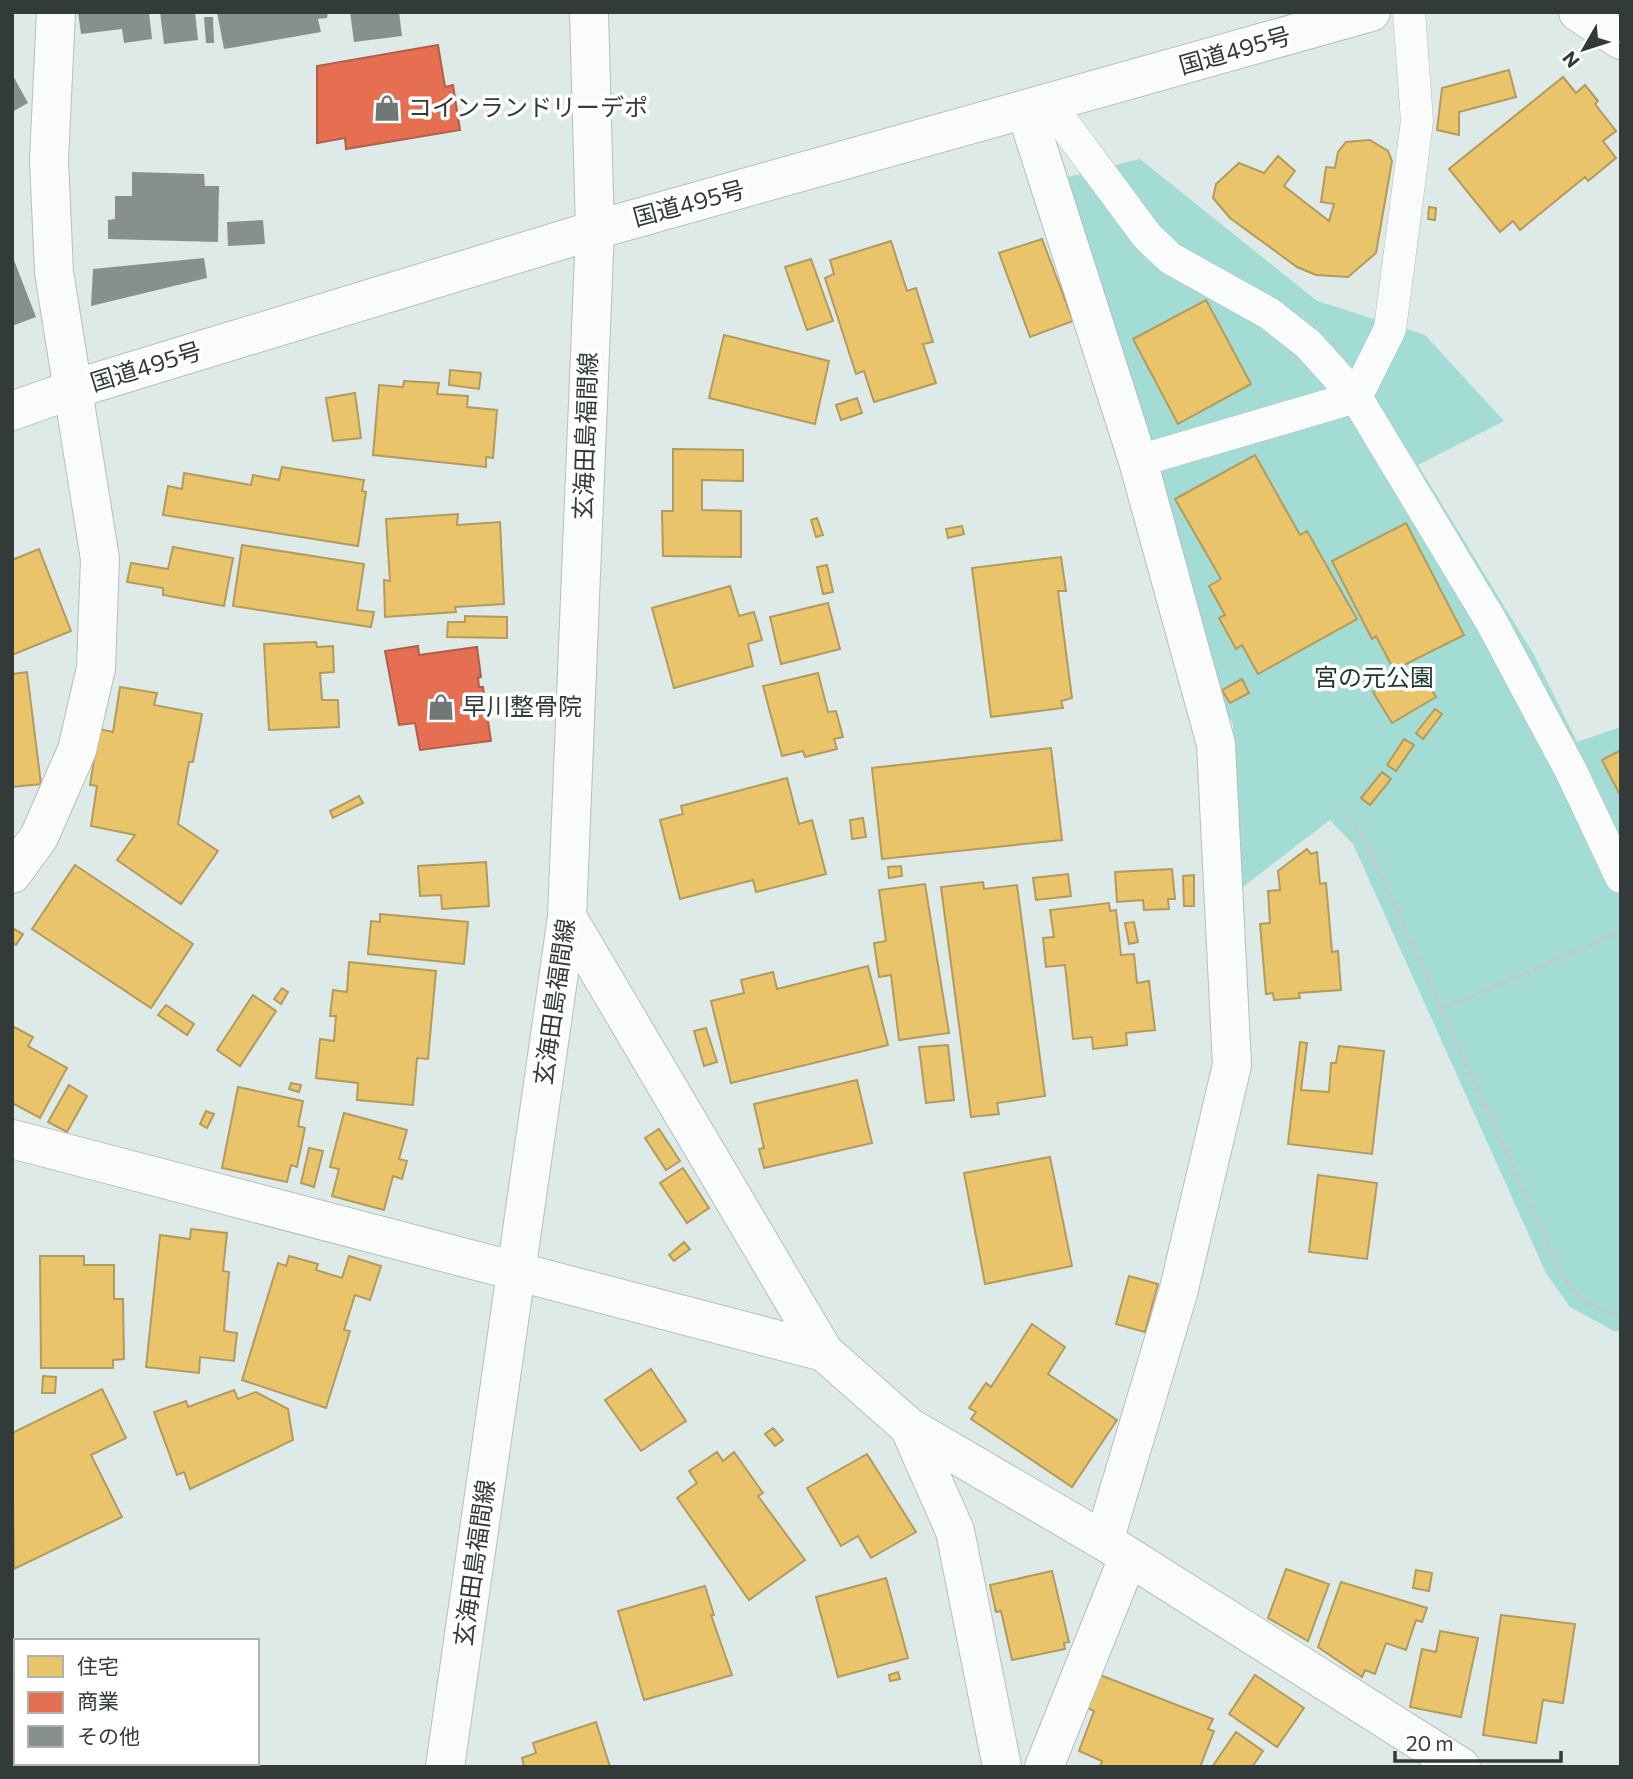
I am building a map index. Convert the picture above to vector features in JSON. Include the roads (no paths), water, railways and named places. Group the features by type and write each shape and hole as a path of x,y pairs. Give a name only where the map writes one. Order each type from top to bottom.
{"main road":[{"path":"12,874 39,837 77,750 96,668 100,559 54,272 49,160 56,12"},
{"name":"玄海田島福間線","path":"445,1767 567,917 595,230 589,12"},
{"name":"国道495号","path":"12,411 74,389 595,230 1371,12"},
{"path":"1578,12 1621,40"},
{"path":"1038,107 1216,744 1232,1065 1116,1549 1044,1767"},
{"path":"567,917 824,1352 909,1427 1116,1549 1461,1767"},
{"path":"12,1139 824,1352"},
{"path":"909,1427 956,1531 1002,1767"}],"lane":[{"path":"1138,461 1356,397 1390,329 1417,121 1409,12"},
{"path":"1038,107 1147,236 1170,258 1270,314 1308,344 1356,397 1491,621 1571,771 1621,877"}],"place":[{"name":"コインランドリーデポ","path":"387,108"},
{"name":"早川整骨院","path":"441,707"}],"park label":[{"name":"宮の元公園","path":"1374,678"}]}
